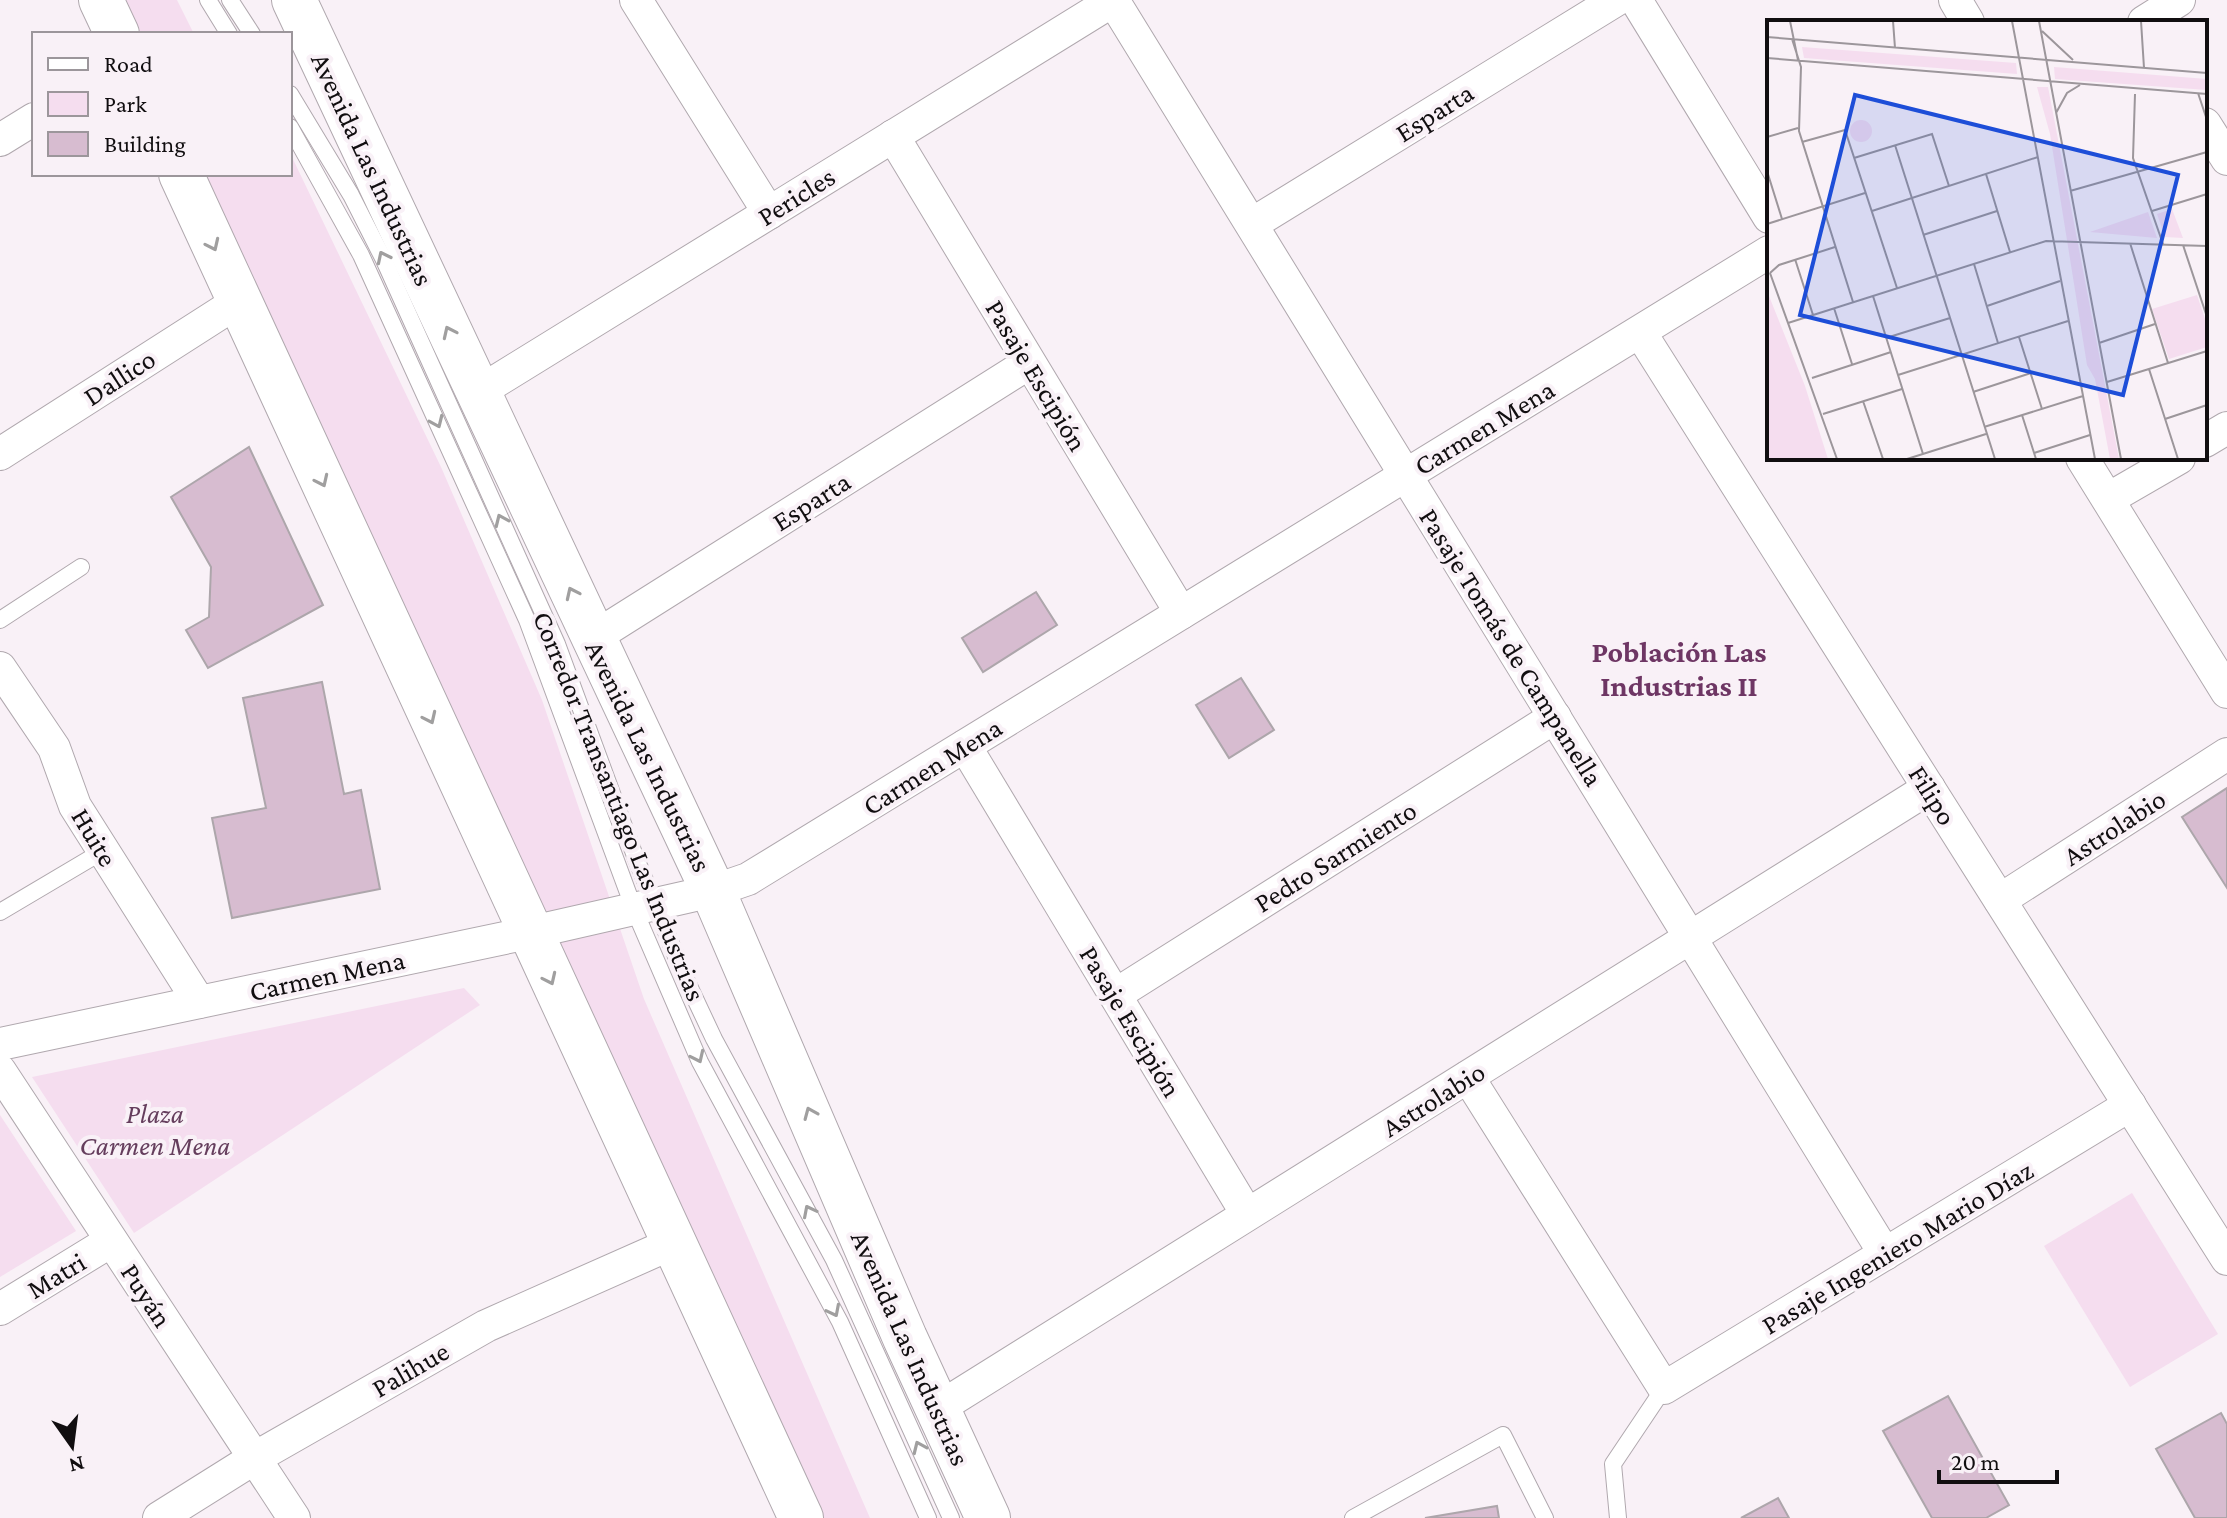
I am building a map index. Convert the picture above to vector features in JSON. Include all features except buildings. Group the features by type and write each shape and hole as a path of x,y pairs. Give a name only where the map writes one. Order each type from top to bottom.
{"main road":[{"path":"101,0 116,32"},
{"name":"Avenida Las Industrias","path":"294,0 713,891 937,1409 988,1518"},
{"path":"182,176 528,933 801,1518"}],"street":[{"path":"636,0 769,213"},
{"name":"Pericles","path":"477,393 1114,0"},
{"name":"Pasaje Tomás de Campanella","path":"1114,0 1885,1254"},
{"name":"Esparta","path":"1252,224 1616,0"},
{"path":"1636,0 1767,214"},
{"path":"1955,0 1967,20"},
{"path":"2147,20 2179,0"},
{"path":"0,140 32,120"},
{"path":"2207,127 2227,159"},
{"name":"Pasaje Escipión","path":"893,136 1181,613"},
{"name":"Carmen Mena","path":"0,1044 713,891 767,869 1767,253"},
{"name":"Dallico","path":"0,454 239,301"},
{"name":"Filipo","path":"1640,332 2227,1259"},
{"name":"Esparta","path":"593,638 1029,363"},
{"path":"2207,440 2227,428"},
{"path":"2083,460 2227,692"},
{"path":"2108,499 2176,460"},
{"name":"Huite","path":"0,668 54,748 75,806 199,1002"},
{"name":"Pedro Sarmiento","path":"1115,995 1555,717"},
{"name":"Pasaje Escipión","path":"965,746 1247,1214"},
{"name":"Astrolabio","path":"2000,900 2227,754"},
{"name":"Astrolabio","path":"937,1409 1929,788"},
{"name":"Puyán","path":"0,1071 294,1518"},
{"path":"1468,1077 1664,1388"},
{"name":"Pasaje Ingeniero Mario Díaz","path":"1664,1388 2130,1105"},
{"name":"Matri","path":"0,1309 111,1241"},
{"name":"Palihue","path":"159,1518 253,1459 486,1326 673,1243"}],"lane":[{"path":"208,0 228,32"},
{"path":"230,0 251,32"},
{"name":"Corredor Transantiago Las Industrias","path":"292,97 351,195 384,260 537,595 700,1062 840,1322 928,1518"},
{"name":"Corredor Transantiago Las Industrias","path":"292,131 361,255 527,620 644,906 805,1203 855,1302 951,1518"},
{"path":"0,620 81,567"},
{"path":"0,912 103,851"},
{"path":"1618,1518 1613,1464 1664,1388"},
{"path":"1353,1518 1503,1435 1545,1518"}],"green space":[{"path":"119,0 177,0 193,32 133,32"},
{"path":"292,157 441,467 542,700 644,999 870,1518 815,1518 199,176 292,176"},
{"name":"Plaza Carmen Mena","path":"464,988 480,1005 134,1233 32,1077"},
{"path":"0,1115 76,1231 0,1277"},
{"path":"2132,1193 2218,1334 2130,1387 2044,1246"}],"district":[{"name":"Población Las Industrias II","path":"1679,669"}]}
